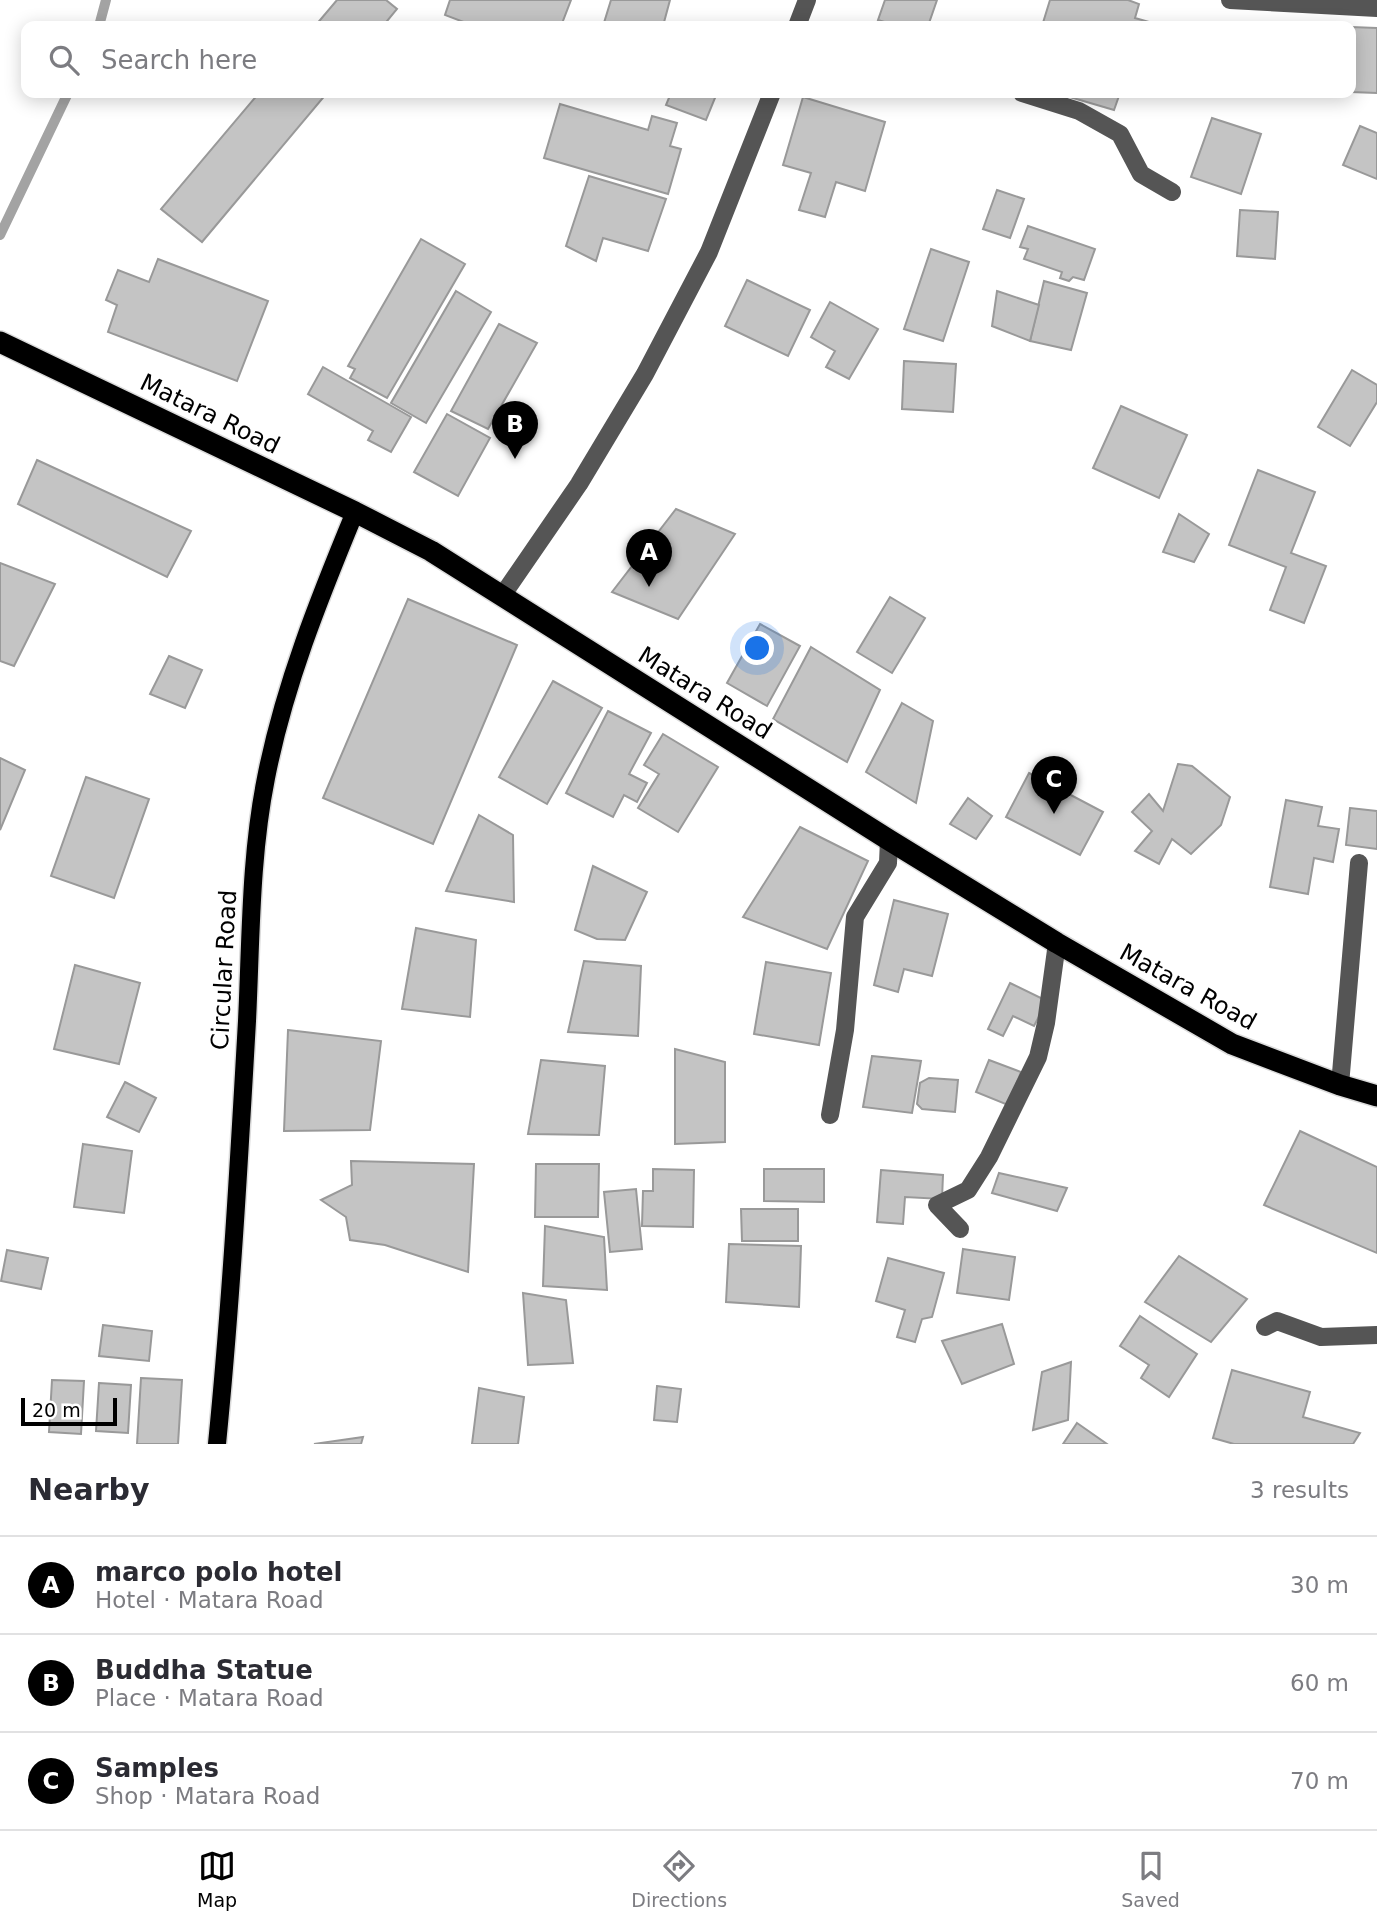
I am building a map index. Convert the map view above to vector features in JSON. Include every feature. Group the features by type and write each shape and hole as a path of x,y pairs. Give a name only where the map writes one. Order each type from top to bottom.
{"highway":[{"name":"Matara Road","path":"0,342 431,551 888,840 1057,943 1232,1044 1340,1085 1377,1096"}],"main road":[{"name":"Circular Road","path":"217,1444 231,1299 253,873 266,778 292,680 320,598 355,512"}],"street":[{"path":"800,21 807,0"},
{"path":"1230,0 1377,8"},
{"path":"502,596 579,484 645,374 709,253 770,98"},
{"path":"1038,98 1079,111 1120,134 1141,173 1172,192"},
{"path":"830,1115 845,1030 855,917 888,863 888,840"},
{"path":"1340,1085 1359,863"},
{"path":"960,1229 937,1205 968,1190 989,1157 1038,1057 1046,1023 1057,943"},
{"path":"1265,1327 1277,1321 1321,1338 1377,1335"}],"building":[{"path":"337,0 386,0 397,9 387,21 319,21"},
{"path":"450,0 571,0 563,21 461,21 445,15"},
{"path":"611,0 670,0 664,21 605,21"},
{"path":"885,0 937,0 930,21 878,20"},
{"path":"1050,0 1128,0 1139,4 1135,18 1146,21 1044,21"},
{"path":"1356,27 1377,28 1377,93 1356,92"},
{"path":"255,98 323,98 202,242 161,209"},
{"path":"669,98 715,98 706,120 666,105"},
{"path":"803,98 885,122 865,191 836,182 825,217 799,210 811,173 783,165"},
{"path":"1073,98 1118,98 1114,110"},
{"path":"560,104 648,130 652,116 677,123 670,146 681,149 668,194 544,158"},
{"path":"1212,118 1261,134 1241,194 1191,177"},
{"path":"1360,126 1377,133 1377,179 1343,165"},
{"path":"589,176 666,199 648,251 603,238 596,261 566,246"},
{"path":"997,190 1024,199 1010,238 983,229"},
{"path":"1240,210 1278,212 1275,259 1237,256"},
{"path":"1028,226 1095,249 1084,280 1073,277 1069,281 1060,278 1062,272 1024,259 1028,249 1020,247"},
{"path":"421,239 465,264 387,398 350,378 355,369 348,366"},
{"path":"931,249 969,262 943,341 904,329"},
{"path":"158,259 268,301 237,381 108,332 117,305 106,300 118,270 149,282"},
{"path":"747,280 810,310 788,356 725,326"},
{"path":"1044,281 1087,293 1071,350 1030,341"},
{"path":"456,291 491,312 426,423 391,403"},
{"path":"997,291 1039,305 1030,341 992,326"},
{"path":"830,302 878,329 849,379 826,367 835,351 811,337"},
{"path":"499,324 537,343 488,429 451,411"},
{"path":"904,361 956,364 953,412 902,409"},
{"path":"323,367 411,417 391,452 368,440 373,431 308,394"},
{"path":"1352,370 1377,385 1377,402 1350,446 1318,427"},
{"path":"1121,406 1187,435 1159,498 1093,468"},
{"path":"447,414 490,438 458,496 414,472"},
{"path":"37,460 191,531 167,577 18,504"},
{"path":"1258,470 1315,492 1291,553 1326,566 1304,623 1270,610 1286,567 1229,545"},
{"path":"676,509 735,534 678,619 612,592"},
{"path":"1179,514 1209,534 1194,562 1163,552"},
{"path":"0,563 55,584 14,666 0,661"},
{"path":"890,597 925,618 892,673 857,652"},
{"path":"408,599 517,645 433,844 323,798"},
{"path":"760,624 800,646 767,706 727,683"},
{"path":"811,647 880,690 847,762 773,719"},
{"path":"169,656 202,670 185,708 150,694"},
{"path":"553,681 602,708 547,804 499,777"},
{"path":"902,703 933,721 916,803 866,772"},
{"path":"608,711 651,733 629,774 647,783 637,802 624,795 613,817 566,793"},
{"path":"663,734 718,767 678,832 638,808 659,774 644,765"},
{"path":"0,758 25,770 0,830"},
{"path":"1178,764 1192,766 1230,797 1221,825 1191,854 1172,839 1159,864 1135,851 1152,831 1132,812 1149,794 1163,811"},
{"path":"1029,773 1103,812 1080,855 1006,817"},
{"path":"86,777 149,799 114,898 51,876"},
{"path":"968,798 992,816 976,839 950,824"},
{"path":"1286,800 1322,807 1318,826 1339,829 1333,862 1314,858 1308,894 1270,887"},
{"path":"1350,808 1377,811 1377,849 1346,845"},
{"path":"479,815 513,835 514,902 446,891"},
{"path":"800,827 868,861 827,949 743,917"},
{"path":"593,866 647,892 625,940 597,939 575,930"},
{"path":"894,900 948,914 932,976 904,969 898,992 874,985"},
{"path":"416,928 476,940 470,1017 402,1009"},
{"path":"584,961 641,966 638,1036 568,1032"},
{"path":"766,962 831,973 819,1045 754,1034"},
{"path":"75,965 140,983 119,1064 54,1049"},
{"path":"1010,983 1047,1001 1034,1026 1013,1016 1003,1036 988,1029"},
{"path":"288,1030 381,1041 370,1130 284,1131"},
{"path":"675,1049 725,1062 725,1142 675,1144"},
{"path":"872,1056 921,1061 912,1113 863,1107"},
{"path":"541,1060 605,1066 599,1135 528,1134"},
{"path":"989,1060 1021,1072 1008,1105 976,1092"},
{"path":"929,1078 958,1080 955,1112 922,1109 917,1104 920,1083"},
{"path":"125,1082 156,1098 139,1132 107,1117"},
{"path":"1300,1131 1377,1167 1377,1253 1264,1205"},
{"path":"83,1144 132,1151 124,1213 74,1207"},
{"path":"351,1161 474,1164 468,1272 385,1245 350,1240 346,1217 321,1200 352,1185"},
{"path":"536,1164 599,1164 598,1217 535,1217"},
{"path":"653,1169 694,1170 693,1227 642,1226 643,1191 653,1191"},
{"path":"764,1169 824,1169 824,1202 764,1201"},
{"path":"881,1170 943,1175 942,1199 905,1197 903,1224 877,1222"},
{"path":"999,1173 1067,1188 1057,1211 992,1193"},
{"path":"636,1189 642,1249 610,1252 604,1192"},
{"path":"741,1209 798,1209 798,1241 742,1241"},
{"path":"545,1226 604,1237 607,1290 543,1286"},
{"path":"729,1244 801,1246 799,1307 726,1302"},
{"path":"963,1249 1015,1257 1009,1300 957,1293"},
{"path":"7,1250 48,1258 41,1289 1,1281"},
{"path":"1179,1256 1247,1299 1211,1342 1145,1302"},
{"path":"888,1258 944,1273 932,1317 922,1319 915,1342 897,1337 905,1310 876,1301"},
{"path":"523,1293 566,1300 573,1363 528,1365"},
{"path":"1140,1316 1197,1354 1169,1397 1141,1378 1149,1365 1120,1346"},
{"path":"1002,1324 1014,1364 962,1384 942,1341"},
{"path":"103,1325 152,1331 149,1361 99,1356"},
{"path":"1071,1362 1068,1420 1033,1430 1042,1372"},
{"path":"1232,1370 1310,1392 1303,1417 1360,1433 1353,1444 1234,1444 1213,1438"},
{"path":"141,1378 182,1380 178,1444 137,1444"},
{"path":"52,1380 84,1381 81,1434 49,1432"},
{"path":"99,1383 131,1385 128,1433 96,1431"},
{"path":"657,1386 681,1389 677,1422 654,1420"},
{"path":"479,1388 524,1397 518,1444 472,1444"},
{"path":"1077,1423 1107,1444 1063,1444"},
{"path":"363,1437 361,1444 314,1444"}],"waterway":[{"path":"100,21 106,0"},
{"path":"0,235 66,98"}],"place":[{"name":"Buddha Statue","path":"515,459"},
{"name":"marco polo hotel","path":"649,587"},
{"name":"Samples","path":"1054,814"}]}
